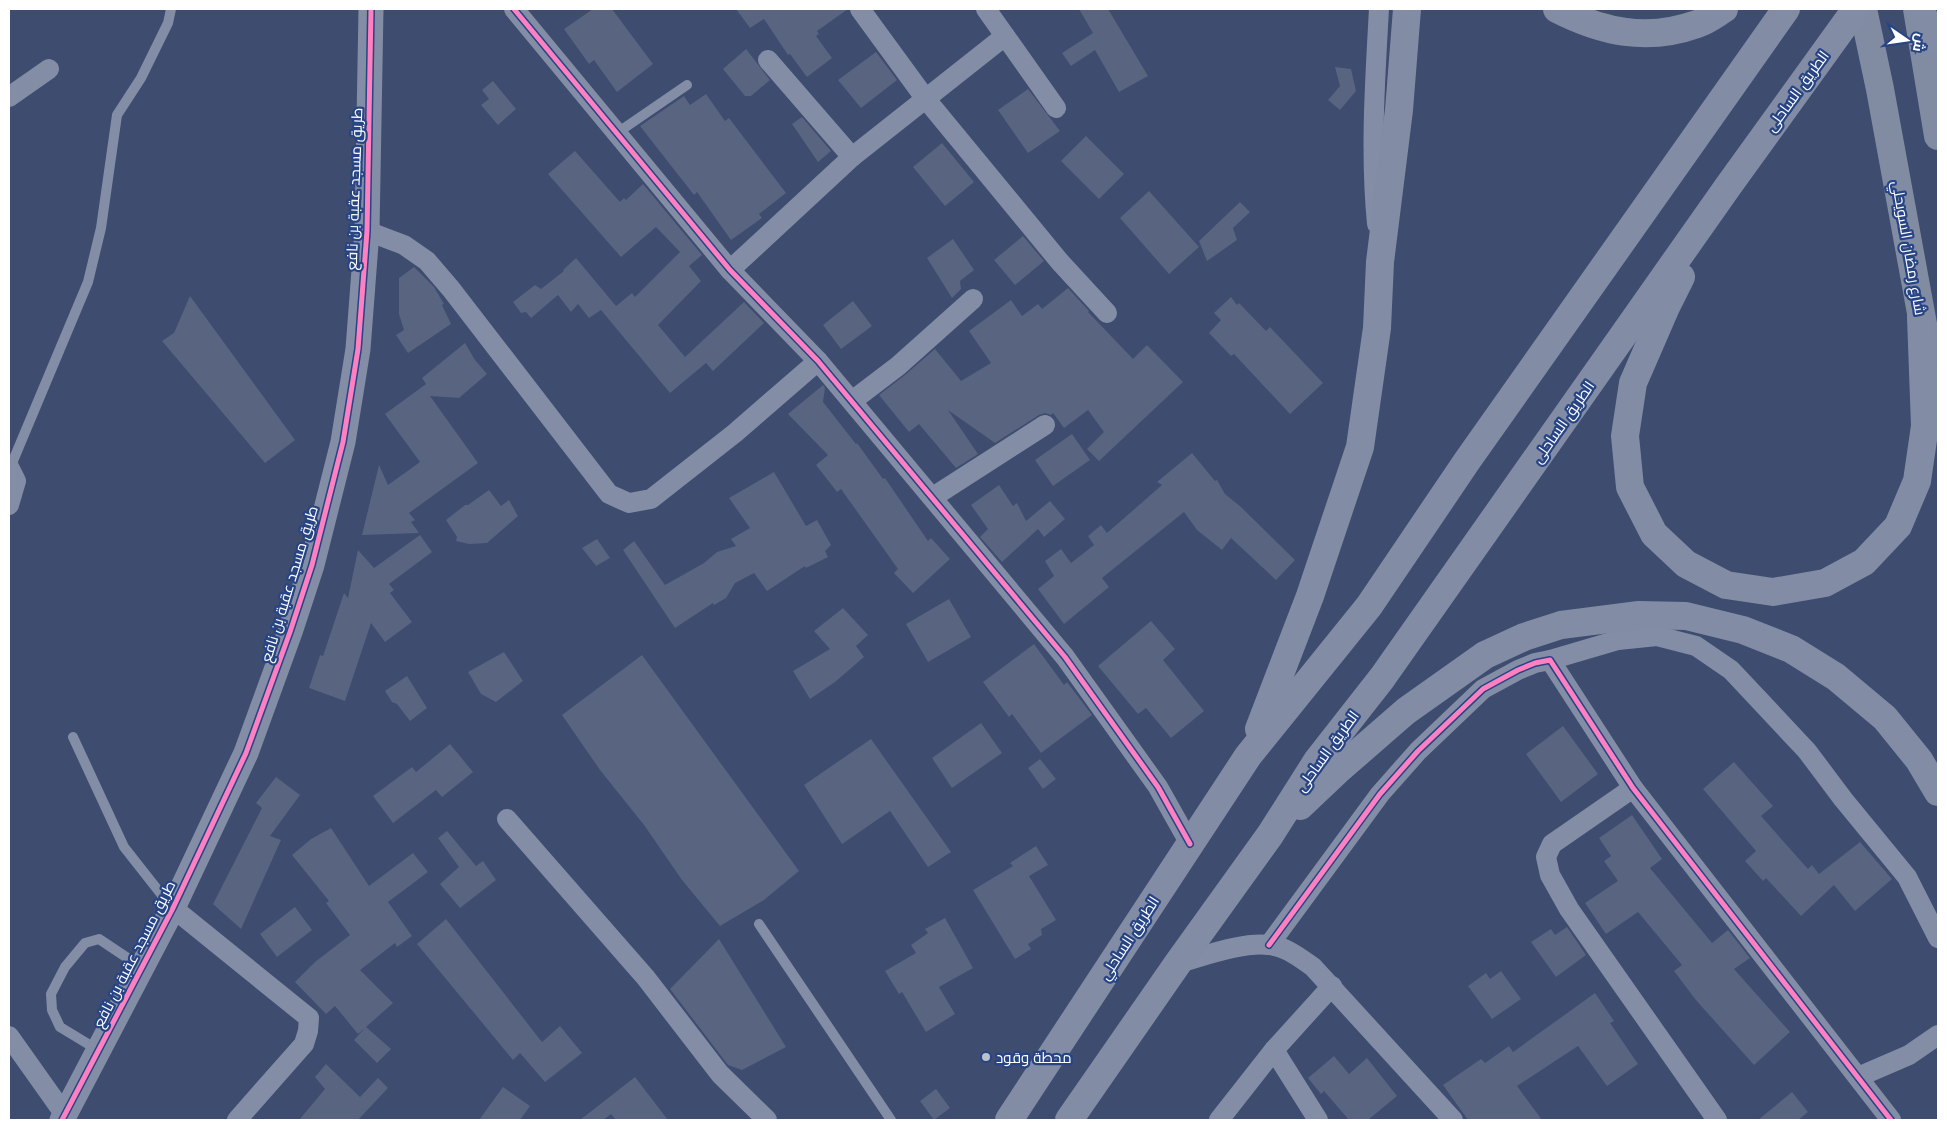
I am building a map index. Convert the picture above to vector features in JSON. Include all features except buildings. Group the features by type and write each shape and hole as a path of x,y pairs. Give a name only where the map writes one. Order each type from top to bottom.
{"highway":[{"path":"1248,756 1310,596 1360,448 1377,328 1380,262 1399,110 1407,9"},
{"path":"1556,9 1580,21 1613,31 1657,34 1699,24 1724,9"},
{"path":"1248,756 1369,606 1467,461 1786,9"},
{"name":"الطريق الساحلى","path":"1270,835 1317,761 1382,678 1729,185 1856,9"},
{"path":"1918,9 1938,41"},
{"path":"1729,185 1666,307 1633,383 1625,436 1630,487 1654,534 1686,564 1726,585 1773,592 1825,583 1864,562 1898,526 1917,481 1925,426 1921,317"},
{"path":"1070,1120 1178,963 1270,835 1337,771 1406,711 1485,655 1524,637 1561,625 1639,615 1686,616 1743,630 1791,649 1836,677 1884,718 1919,760 1938,792"},
{"name":"الطريق الساحلي","path":"1009,1120 1248,756"}],"main road":[{"name":"شارع رمضان السويحلي","path":"1863,9 1880,89 1938,406"},
{"path":"1918,9 1938,136"}],"street":[{"name":"طريق مسجد عقبة بن نافع","path":"65,1118 172,908 246,753 312,565 343,442 358,349 367,231 371,9"},
{"path":"514,9 730,270 818,361 1065,657 1158,787 1190,844"},
{"path":"860,9 925,98 1060,262 1107,313"},
{"path":"986,9 1056,108"},
{"path":"1379,9 1373,110 1373,184 1380,262"},
{"path":"730,270 852,158 1005,36"},
{"path":"768,60 852,158"},
{"path":"9,97 49,69"},
{"path":"367,231 404,245 427,261 609,494 629,503 651,499 735,433 818,361"},
{"path":"852,401 898,366 973,299"},
{"path":"933,497 1045,425"},
{"path":"9,468 16,481 9,505"},
{"path":"1270,945 1380,794 1418,751 1484,689 1535,663 1618,640 1657,636 1696,646 1731,670 1807,751 1842,799 1907,877 1938,938"},
{"path":"1550,660 1632,788 1891,1120"},
{"path":"1632,788 1552,844 1546,857 1550,876 1569,909 1718,1120"},
{"path":"507,819 646,978 720,1074 767,1120"},
{"path":"172,908 309,1018 304,1044 238,1120"},
{"path":"1178,963 1239,948 1270,945 1292,953 1313,967 1332,986 1453,1120"},
{"path":"1220,1120 1274,1050 1332,986"},
{"path":"1858,1077 1909,1055 1938,1035"},
{"path":"9,1036 16,1058 65,1118"},
{"path":"1274,1050 1318,1120"}],"lane":[{"path":"9,468 88,282 101,228 117,115 142,78 168,23 171,9"},
{"path":"617,133 687,85"},
{"path":"73,737 124,847 172,908"},
{"path":"759,924 891,1120"},
{"path":"98,1050 60,1027 52,1010 51,994 65,967 85,943 99,939 141,967"}],"cycle path":[{"path":"62,1120 173,908 246,753 312,565 343,442 358,349 367,231 371,9"},
{"path":"514,9 730,270 818,361 1065,657 1158,787 1190,844"},
{"path":"1269,945 1380,794 1418,751 1483,689 1518,670 1535,663 1550,660 1633,788 1891,1120"}],"place":[{"name":"محطة وقود","path":"986,1057"}]}
